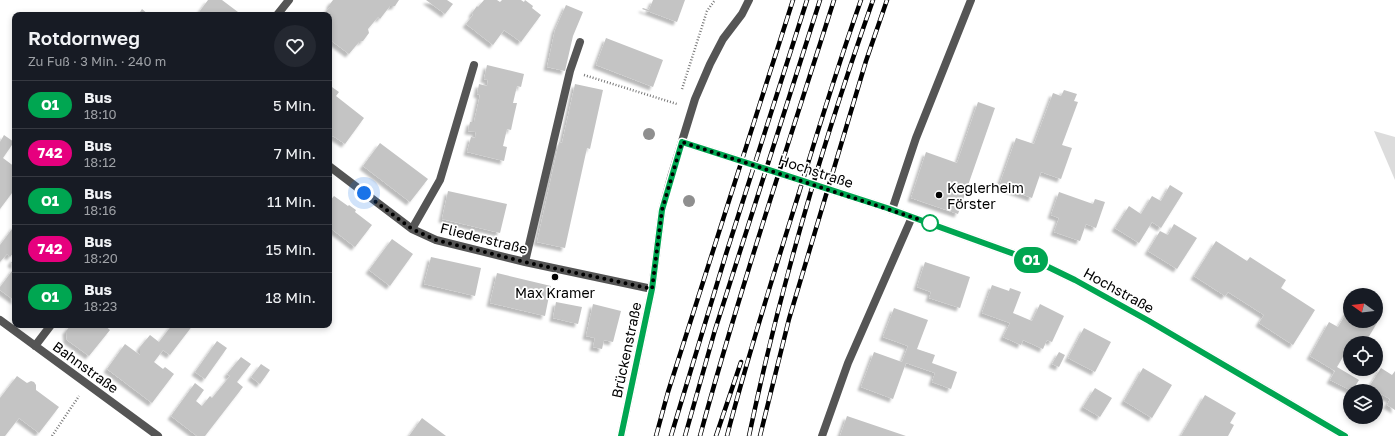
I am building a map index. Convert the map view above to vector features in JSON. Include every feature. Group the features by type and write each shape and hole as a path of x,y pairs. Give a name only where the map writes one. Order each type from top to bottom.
{"street":[{"path":"280,12 289,0"},
{"name":"Brückenstraße","path":"621,436 652,289 662,210 695,99 710,64 723,39 742,14 749,0"},
{"path":"889,209 971,0"},
{"path":"525,262 570,71 580,42"},
{"path":"412,229 440,180 474,66"},
{"name":"Hochstraße","path":"682,142 889,209 1042,264 1075,280 1149,321 1345,436"},
{"name":"Fliederstraße","path":"332,168 412,229 436,240 525,262 652,289"},
{"path":"822,436 848,363 912,217"},
{"name":"Bahnstraße","path":"0,320 158,436"},
{"path":"35,346 49,328"}],"path":[{"path":"570,71 677,104"},
{"path":"52,436 88,384"}],"shaded area":[{"path":"1374,131 1395,137 1395,180"}],"building":[{"path":"208,0 222,0 238,12 199,12"},
{"path":"333,0 399,0 395,6 390,6 380,19 378,17 368,29 369,33 363,41 359,42 349,54 332,41 332,12 325,12 330,7"},
{"path":"426,0 447,0 453,4 445,14"},
{"path":"484,0 497,0 500,2 502,0 521,0 524,2 525,0 541,15 521,42 504,30 493,45 466,24 473,15 472,13 477,6 478,7"},
{"path":"653,0 685,0 677,22 642,9 649,10"},
{"path":"566,5 583,12 573,36 565,71 547,67 555,30"},
{"path":"606,38 663,60 653,87 596,65"},
{"path":"487,65 524,74 521,87 517,86 513,103 517,103 511,130 507,129 503,146 507,147 504,161 467,152 471,137 475,138 476,132 468,131 470,122 474,122 480,95 477,94 479,84 487,86 488,80 484,79"},
{"path":"575,84 603,90 590,149 587,148 565,248 537,242 559,142 562,143"},
{"path":"332,87 339,92 336,96 364,118 345,144 333,136 332,137"},
{"path":"1064,90 1077,94 1074,101 1078,102 1062,145 1072,148 1061,179 1041,172 1032,198 999,186 1016,138 1034,144 1053,93 1061,96"},
{"path":"978,102 995,108 958,214 911,198 926,152 957,163"},
{"path":"4,135 12,141 12,145 3,158 12,165 12,193 0,209 0,142"},
{"path":"380,143 428,179 410,202 363,166"},
{"path":"1170,185 1183,193 1161,228 1152,222 1139,243 1115,228 1129,206 1141,214 1152,196 1161,201"},
{"path":"448,191 507,204 500,233 442,219"},
{"path":"1059,192 1093,204 1095,199 1105,202 1096,228 1086,224 1080,241 1054,232 1059,218 1051,215"},
{"path":"334,196 348,206 349,205 356,210 355,212 372,225 355,247 332,229 332,198"},
{"path":"1174,224 1197,238 1177,269 1148,251 1160,231 1168,235"},
{"path":"12,229 12,255 10,257 7,254 0,262 0,245"},
{"path":"392,239 413,254 390,286 369,270"},
{"path":"1216,241 1247,261 1250,257 1286,280 1281,288 1315,310 1293,345 1259,323 1264,315 1228,292 1225,296 1194,276"},
{"path":"431,257 481,268 475,296 424,284"},
{"path":"925,262 970,277 960,308 929,298 931,292 917,287"},
{"path":"12,271 12,299 0,290 0,287"},
{"path":"497,273 551,286 545,316 490,303"},
{"path":"992,285 1009,291 1010,288 1021,292 1013,313 1032,321 1040,304 1064,316 1052,342 1047,340 1043,349 1023,340 1021,345 1003,337 1010,323 982,313"},
{"path":"556,302 582,307 578,324 553,318"},
{"path":"593,304 621,311 613,342 604,340 602,349 593,347 595,338 586,336"},
{"path":"894,308 928,320 917,349 935,355 932,363 957,372 951,389 932,382 935,373 906,363 893,399 861,387 874,352 902,362 908,346 883,337"},
{"path":"1343,319 1343,328 1374,328 1369,336 1343,336 1343,357 1337,367 1343,371 1343,376 1352,376 1359,380 1356,384 1343,384 1343,386 1330,380 1335,371 1310,356 1329,322 1338,327"},
{"path":"68,328 108,328 110,330 89,356 67,340 66,331"},
{"path":"170,328 191,328 170,355 163,350 154,362 163,369 165,367 174,374 152,403 107,369 125,344 140,355 140,347 150,335 159,342"},
{"path":"1084,328 1111,342 1095,372 1068,358"},
{"path":"217,341 227,348 205,379 195,372"},
{"path":"1059,352 1065,355 1059,367 1052,364"},
{"path":"241,357 251,364 237,382 243,387 205,436 197,436 171,416 195,383 204,390 196,401 202,406 210,396 212,398 230,376 227,374"},
{"path":"261,364 270,370 260,384 251,377"},
{"path":"1143,368 1172,385 1152,418 1124,401"},
{"path":"1383,369 1392,375 1395,371 1395,410 1387,405 1390,399 1383,395 1383,384 1371,384 1376,376 1383,376"},
{"path":"17,376 27,383 31,381 34,382 36,385 36,390 59,407 39,433 19,418 5,436 0,436 0,398"},
{"path":"1095,388 1112,398 1100,417 1083,407"},
{"path":"1205,395 1236,413 1230,423 1234,425 1228,436 1181,436"},
{"path":"847,416 906,436 840,436"},
{"path":"422,418 446,436 409,436"}],"railway":[{"path":"656,436 668,392 793,0"},
{"path":"671,436 726,254 807,0"},
{"path":"685,436 715,330 820,0"},
{"path":"700,436 748,272 834,0"},
{"path":"727,436 770,286 828,98 861,0"},
{"path":"749,436 774,325 804,216 837,107 873,0"},
{"path":"760,436 789,319 866,61 887,0"},
{"path":"716,436 741,362"}],"bus line":[{"name":"O1","path":"621,436 652,289 662,210 682,142 887,208 1042,264 1075,280 1149,321 1345,436"}],"place":[{"name":"Keglerheim Förster","path":"939,195"},
{"name":"Max Kramer","path":"555,277"}],"route":[{"path":"364,193 412,229 436,240 525,262 652,289 662,210 682,142 930,223"}]}
